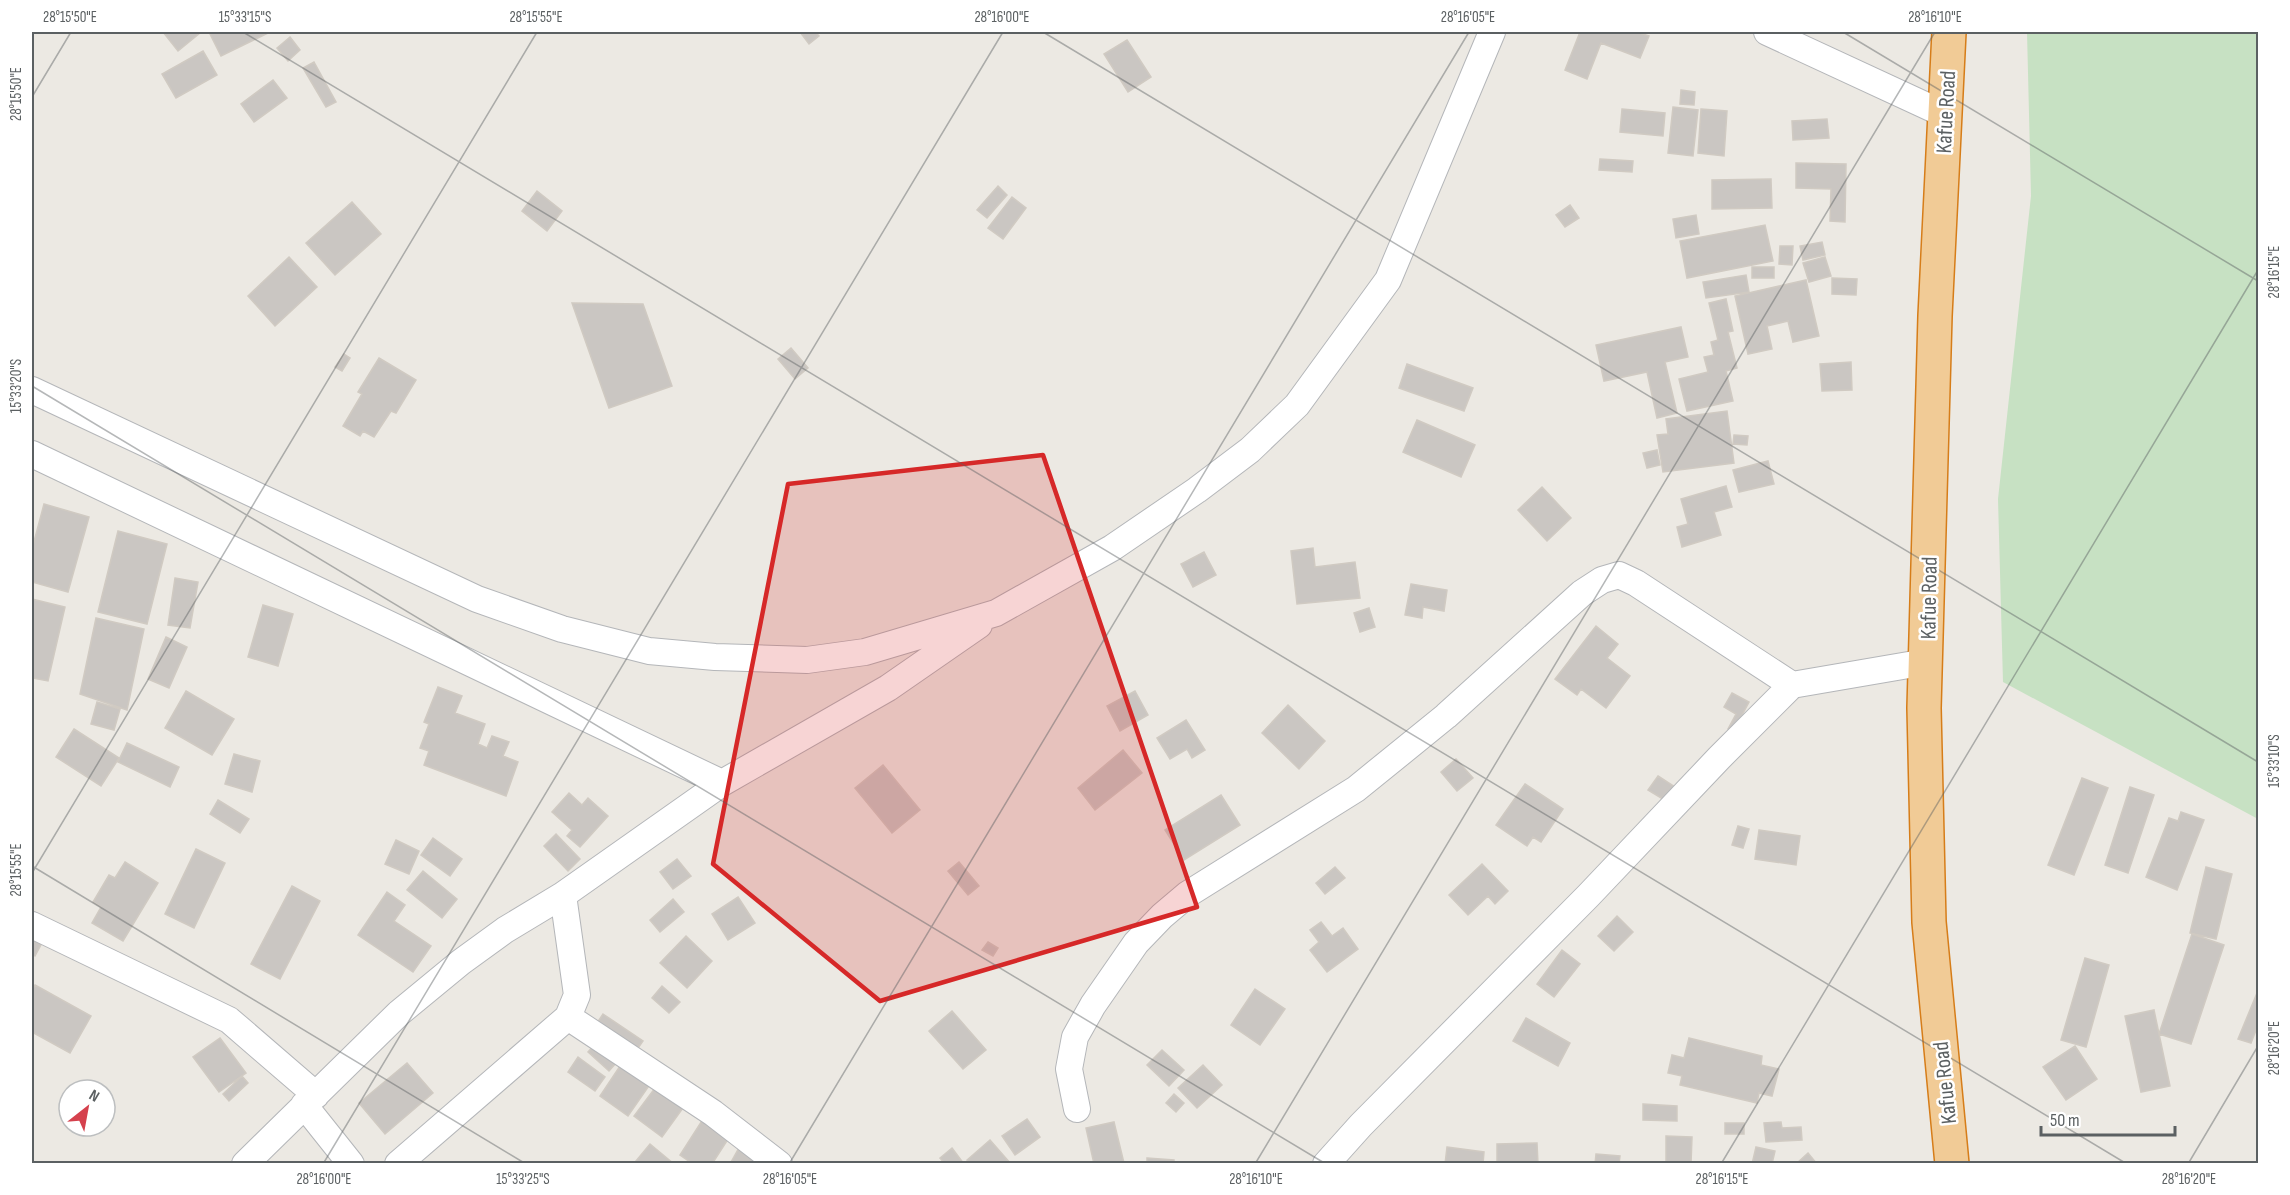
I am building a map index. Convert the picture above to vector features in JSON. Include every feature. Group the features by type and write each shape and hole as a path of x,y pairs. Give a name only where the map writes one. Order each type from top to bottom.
{"highway":[{"name":"Kafue Road","path":"1949,32 1935,316 1924,708 1929,922 1952,1164"}],"street":[{"path":"245,1164 399,1013 460,962 505,930 563,895 722,783 888,688 996,613 1112,548 1197,490 1250,450 1297,405 1388,280 1492,32"},
{"path":"1767,32 1944,114"},
{"path":"32,390 477,599 562,629 649,651 715,657 807,660 865,652 996,613"},
{"path":"32,454 722,783"},
{"path":"1077,1109 1070,1069 1076,1037 1093,1005 1136,943 1162,916 1188,894 1356,789 1446,716 1582,592 1602,580 1619,575 1636,583 1792,686"},
{"path":"865,652 884,654 892,660 896,670 888,688"},
{"path":"1326,1164 1361,1125 1792,686 1926,662"},
{"path":"398,1164 568,1017 577,995 563,895"},
{"path":"32,925 229,1020 310,1100 351,1164"},
{"path":"568,1017 713,1113 779,1164"}],"highlighted area":[{"path":"1043,455 1197,907 880,1001 713,864 788,484"}],"green space":[{"path":"2027,32 2258,32 2258,819 2003,682 1998,499 2031,196"}],"building":[{"path":"163,32 199,32 200,33 178,51"},
{"path":"209,32 270,32 221,56"},
{"path":"800,32 815,32 819,36 809,44"},
{"path":"1580,32 1637,32 1649,36 1640,58 1601,43 1587,79 1565,70"},
{"path":"290,37 300,50 288,61 277,48"},
{"path":"1127,40 1151,77 1128,92 1104,54"},
{"path":"203,51 217,75 176,98 162,74"},
{"path":"314,62 336,102 326,107 303,68"},
{"path":"273,80 287,98 254,122 241,104"},
{"path":"1681,90 1695,92 1694,105 1680,104"},
{"path":"1673,107 1698,110 1693,156 1668,153"},
{"path":"1622,109 1665,113 1663,136 1620,132"},
{"path":"1701,109 1727,111 1724,156 1698,153"},
{"path":"1827,119 1829,138 1793,140 1792,121"},
{"path":"1600,159 1633,161 1632,172 1599,170"},
{"path":"1796,163 1846,164 1845,222 1830,221 1831,189 1796,188"},
{"path":"1771,179 1772,208 1712,209 1712,180"},
{"path":"998,186 1007,195 987,218 977,210"},
{"path":"537,191 562,211 547,231 522,211"},
{"path":"1012,197 1026,208 1003,239 988,228"},
{"path":"352,202 381,234 335,275 306,243"},
{"path":"1570,205 1579,218 1565,227 1556,215"},
{"path":"1696,215 1699,234 1676,238 1673,219"},
{"path":"1765,225 1773,261 1687,278 1680,241"},
{"path":"1822,242 1825,255 1803,260 1800,246"},
{"path":"1780,246 1793,246 1792,265 1779,264"},
{"path":"289,257 317,287 275,326 248,296"},
{"path":"1825,257 1831,276 1809,282 1803,263"},
{"path":"1752,267 1774,267 1774,278 1752,278"},
{"path":"1746,275 1749,292 1706,298 1703,282"},
{"path":"1832,278 1857,279 1856,295 1832,294"},
{"path":"1806,280 1819,336 1793,342 1788,321 1767,326 1772,349 1748,354 1735,296"},
{"path":"1726,299 1733,331 1728,332 1737,368 1726,371 1733,401 1687,411 1679,379 1708,372 1704,357 1714,355 1711,342 1718,340 1709,303"},
{"path":"572,303 643,304 672,386 609,408"},
{"path":"1681,327 1688,357 1665,362 1677,413 1657,418 1647,372 1604,381 1596,345"},
{"path":"791,348 808,368 795,379 778,359"},
{"path":"344,354 350,358 342,371 335,367"},
{"path":"379,358 416,380 396,413 391,411 374,437 363,431 360,436 343,426 362,394 358,392"},
{"path":"1851,362 1852,390 1822,391 1820,364"},
{"path":"1407,364 1473,388 1464,411 1399,388"},
{"path":"1727,411 1734,463 1663,472 1657,435 1668,434 1666,419"},
{"path":"1417,420 1475,445 1461,477 1403,452"},
{"path":"1734,435 1748,436 1747,445 1733,444"},
{"path":"1657,450 1660,465 1647,468 1643,453"},
{"path":"1768,461 1774,484 1739,492 1733,470"},
{"path":"1726,486 1732,507 1714,512 1721,535 1682,547 1677,527 1688,524 1681,499"},
{"path":"1542,487 1571,518 1547,541 1518,510"},
{"path":"44,504 89,517 68,592 32,582 32,549"},
{"path":"118,531 167,544 147,624 98,612"},
{"path":"1313,548 1315,567 1355,562 1360,598 1297,604 1291,551"},
{"path":"1204,552 1216,575 1193,587 1181,564"},
{"path":"175,578 198,582 190,628 168,625"},
{"path":"1411,584 1447,590 1444,611 1423,607 1422,618 1405,615"},
{"path":"32,599 65,607 48,681 32,678"},
{"path":"263,605 293,614 278,666 248,657"},
{"path":"1369,608 1375,627 1360,632 1354,613"},
{"path":"96,618 144,629 127,710 80,694"},
{"path":"1596,626 1618,644 1607,658 1630,676 1606,708 1581,689 1577,695 1555,679"},
{"path":"166,637 187,647 169,688 148,679"},
{"path":"438,687 462,696 455,713 485,724 478,744 487,748 492,736 509,742 503,756 518,762 506,796 424,765 429,751 420,748 429,724 424,722"},
{"path":"186,691 234,719 212,755 165,728"},
{"path":"1135,691 1148,715 1120,731 1107,706"},
{"path":"1732,693 1749,702 1733,732 1728,729 1736,714 1724,707"},
{"path":"97,702 120,709 114,730 91,724"},
{"path":"1288,705 1325,741 1299,769 1262,733"},
{"path":"1186,720 1205,750 1192,758 1187,749 1170,759 1157,738"},
{"path":"74,729 119,758 101,786 56,757"},
{"path":"127,743 179,767 170,787 118,762"},
{"path":"1123,750 1142,773 1095,810 1078,788"},
{"path":"234,754 260,761 252,792 225,784"},
{"path":"1456,759 1473,778 1457,791 1441,772"},
{"path":"883,765 920,810 892,833 855,788"},
{"path":"1658,776 1675,787 1666,801 1648,790"},
{"path":"2082,778 2108,788 2074,875 2048,865"},
{"path":"1525,784 1563,809 1541,842 1533,837 1527,846 1496,825"},
{"path":"2130,787 2154,795 2128,873 2105,865"},
{"path":"569,793 582,805 588,798 608,816 580,847 567,836 572,830 552,812"},
{"path":"1221,795 1240,825 1184,860 1165,830"},
{"path":"218,800 249,819 240,833 210,814"},
{"path":"2181,812 2204,820 2177,890 2146,877 2169,818 2178,821"},
{"path":"1738,826 1749,829 1743,848 1732,845"},
{"path":"1759,830 1800,836 1796,865 1755,859"},
{"path":"556,834 580,859 568,871 544,846"},
{"path":"433,838 462,859 450,876 421,855"},
{"path":"396,840 419,851 409,874 385,864"},
{"path":"196,849 225,863 194,928 165,914"},
{"path":"677,859 691,876 673,889 660,872"},
{"path":"125,862 158,883 123,941 92,923 101,907 93,902 109,875 115,878"},
{"path":"959,862 979,886 968,895 948,871"},
{"path":"1482,864 1508,891 1495,904 1488,896 1468,915 1449,895"},
{"path":"1335,867 1345,878 1325,894 1316,883"},
{"path":"2206,867 2232,874 2216,939 2190,933"},
{"path":"423,871 457,899 442,918 407,890"},
{"path":"292,886 320,901 280,979 251,964"},
{"path":"387,892 405,905 394,921 431,946 413,972 358,935"},
{"path":"738,897 755,923 728,940 712,914"},
{"path":"673,899 684,912 660,932 650,920"},
{"path":"1617,916 1633,932 1614,951 1598,936"},
{"path":"1321,922 1332,936 1343,928 1358,949 1327,972 1310,950 1319,942 1310,930"},
{"path":"2192,934 2224,945 2191,1044 2159,1034"},
{"path":"32,935 43,941 35,956 32,954"},
{"path":"686,936 712,961 687,988 660,963"},
{"path":"988,942 998,948 993,956 982,950"},
{"path":"1562,950 1580,964 1554,997 1537,984"},
{"path":"2085,958 2109,965 2086,1047 2061,1040"},
{"path":"35,985 91,1016 70,1053 32,1032 32,990"},
{"path":"662,986 680,1002 669,1013 652,998"},
{"path":"1255,989 1285,1009 1260,1045 1231,1025"},
{"path":"2257,993 2258,1025 2251,1043 2238,1039"},
{"path":"2154,1010 2170,1086 2141,1092 2125,1016"},
{"path":"952,1011 986,1050 963,1069 929,1031"},
{"path":"603,1014 643,1041 636,1051 597,1023"},
{"path":"1526,1018 1570,1043 1558,1066 1513,1041"},
{"path":"220,1038 246,1073 219,1092 193,1057"},
{"path":"1689,1038 1762,1056 1761,1065 1779,1069 1772,1096 1759,1093 1757,1103 1680,1085 1682,1076 1668,1073 1672,1055 1684,1058"},
{"path":"596,1043 617,1062 609,1071 588,1052"},
{"path":"2075,1046 2097,1079 2066,1100 2043,1067"},
{"path":"1162,1050 1184,1070 1169,1086 1147,1065"},
{"path":"578,1057 605,1077 595,1091 568,1072"},
{"path":"624,1060 653,1080 628,1116 600,1096"},
{"path":"407,1063 433,1093 385,1134 359,1103"},
{"path":"1203,1065 1222,1085 1197,1108 1178,1088"},
{"path":"242,1076 248,1083 229,1101 223,1094"},
{"path":"655,1088 683,1108 662,1137 634,1116"},
{"path":"1174,1094 1184,1103 1176,1112 1166,1103"},
{"path":"1643,1104 1677,1106 1677,1121 1643,1120"},
{"path":"705,1116 732,1133 712,1164 693,1164 680,1155"},
{"path":"1027,1119 1040,1137 1015,1155 1002,1136"},
{"path":"1114,1122 1124,1163 1094,1164 1086,1128"},
{"path":"1781,1122 1782,1128 1801,1127 1802,1140 1766,1142 1764,1123"},
{"path":"1725,1123 1744,1123 1744,1134 1725,1134"},
{"path":"1666,1136 1692,1137 1691,1164 1666,1164"},
{"path":"990,1140 1011,1164 970,1164 967,1160"},
{"path":"1537,1143 1538,1164 1497,1164 1497,1144"},
{"path":"650,1144 674,1164 639,1164 636,1161"},
{"path":"740,1146 759,1164 730,1164"},
{"path":"1447,1147 1484,1152 1483,1164 1445,1164"},
{"path":"1756,1147 1775,1151 1772,1164 1752,1164"},
{"path":"952,1148 964,1164 945,1164 940,1158"},
{"path":"1808,1153 1817,1164 1797,1164 1797,1163"},
{"path":"1596,1154 1620,1156 1619,1164 1595,1164"},
{"path":"1147,1158 1174,1160 1174,1164 1147,1164"}]}
